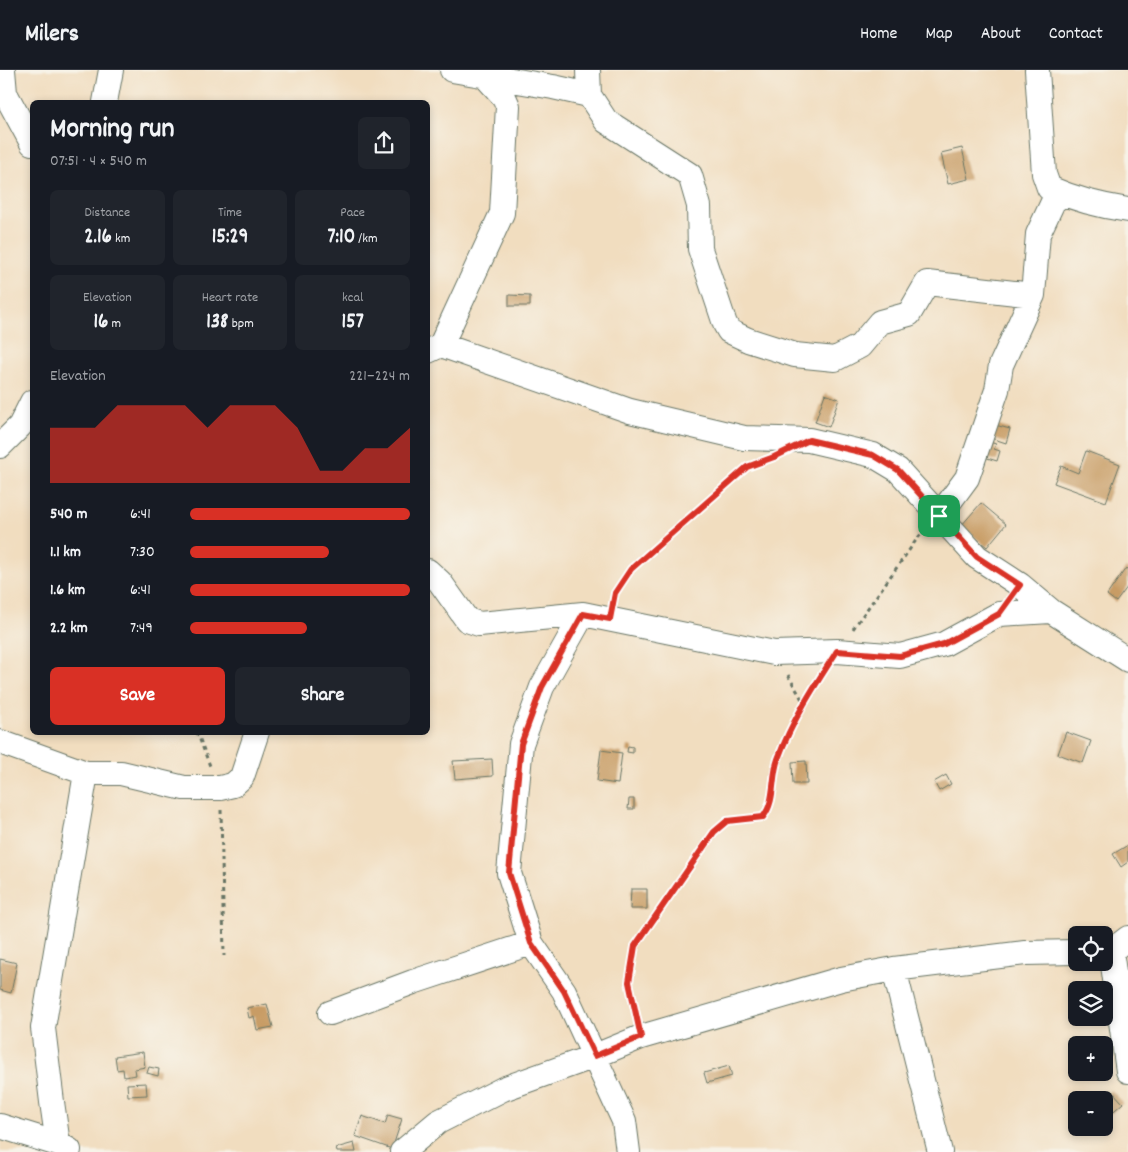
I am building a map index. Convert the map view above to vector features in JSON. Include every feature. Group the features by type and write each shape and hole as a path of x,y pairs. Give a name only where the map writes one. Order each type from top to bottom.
{"street":[{"path":"3,70 5,93 30,139"},
{"path":"105,100 111,70"},
{"path":"452,70 553,86 589,95"},
{"path":"588,70 589,95 606,120 690,175 699,206 700,249 729,331 748,340 796,355 835,359 860,346 880,322 909,314 927,283 1033,296"},
{"path":"1037,70 1044,174 1049,188 1062,194 1109,207 1128,210"},
{"path":"486,76 504,97 508,106 502,213 434,348 630,412 744,438 809,440 873,455 898,470 977,557 1020,585 1051,611 1128,660"},
{"path":"939,516 967,478 997,390 1001,365 1033,296 1038,234 1052,202 1062,194"},
{"path":"0,446 20,426 30,406"},
{"path":"430,573 440,582 468,620 479,624 583,614 774,653 837,651 900,656 944,644 999,614 1051,611"},
{"path":"999,614 1020,585"},
{"path":"583,614 542,687 521,744 509,873 531,943 564,991 624,1120 628,1152"},
{"path":"0,742 86,773 121,773 184,788 220,788 233,786 242,777 256,735"},
{"path":"65,1148 52,1102 43,1028 86,773"},
{"path":"330,1013 413,982 531,943"},
{"path":"1114,947 1128,1071"},
{"path":"402,1152 438,1122 503,1089 595,1056 641,1037 842,979 894,969 1024,953 1068,952"},
{"path":"894,969 940,1152"},
{"path":"0,1126 65,1148"}],"path":[{"path":"610,619 615,593 631,569 747,467 765,460"},
{"path":"641,1037 629,982 635,946 714,832 727,821 763,817 769,810 778,760 804,703 837,651 917,539 939,516"},
{"path":"774,653 804,703"},
{"path":"198,735 220,788 224,956"}],"building":[{"path":"962,148 969,179 948,184 941,153"},
{"path":"509,295 530,296 530,306 509,306"},
{"path":"825,394 839,399 829,427 815,422"},
{"path":"995,425 1010,429 1006,443 991,438"},
{"path":"989,442 996,444 994,449 1000,451 997,461 984,457"},
{"path":"1086,451 1120,464 1106,502 1054,483 1061,466 1078,473"},
{"path":"981,503 1006,524 987,547 961,526"},
{"path":"1126,568 1128,570 1128,586 1116,602 1107,595"},
{"path":"1066,732 1091,741 1083,763 1058,754"},
{"path":"628,746 633,747 633,753 627,752"},
{"path":"601,750 622,753 618,784 597,781"},
{"path":"492,759 493,776 455,779 453,761"},
{"path":"806,761 807,784 793,784 792,762"},
{"path":"946,775 951,784 939,791 934,782"},
{"path":"629,799 634,799 634,809 628,809"},
{"path":"1128,845 1128,862 1121,867 1113,854"},
{"path":"631,889 647,889 647,909 630,909"},
{"path":"0,959 17,963 11,993 0,990"},
{"path":"267,1004 273,1027 257,1030 254,1016 249,1018 247,1008"},
{"path":"143,1052 145,1067 135,1069 136,1075 124,1077 123,1069 117,1070 115,1056"},
{"path":"729,1066 732,1076 707,1083 704,1073"},
{"path":"149,1067 159,1069 158,1076 147,1073"},
{"path":"146,1083 147,1095 128,1096 127,1084"},
{"path":"1113,1092 1123,1103 1113,1112"},
{"path":"388,1115 402,1119 392,1149 355,1136 362,1116 385,1124"},
{"path":"354,1143 356,1152 337,1152 336,1148"}],"route":[{"path":"809,440 873,455 898,470 939,516 977,557 1020,585 999,614 944,644 900,656 837,651 804,703 778,760 769,810 763,817 727,821 714,832 635,946 629,982 641,1037 595,1056 564,991 531,943 509,873 521,744 542,687 583,614 610,619 615,593 631,569 747,467 774,457 809,440"}]}
